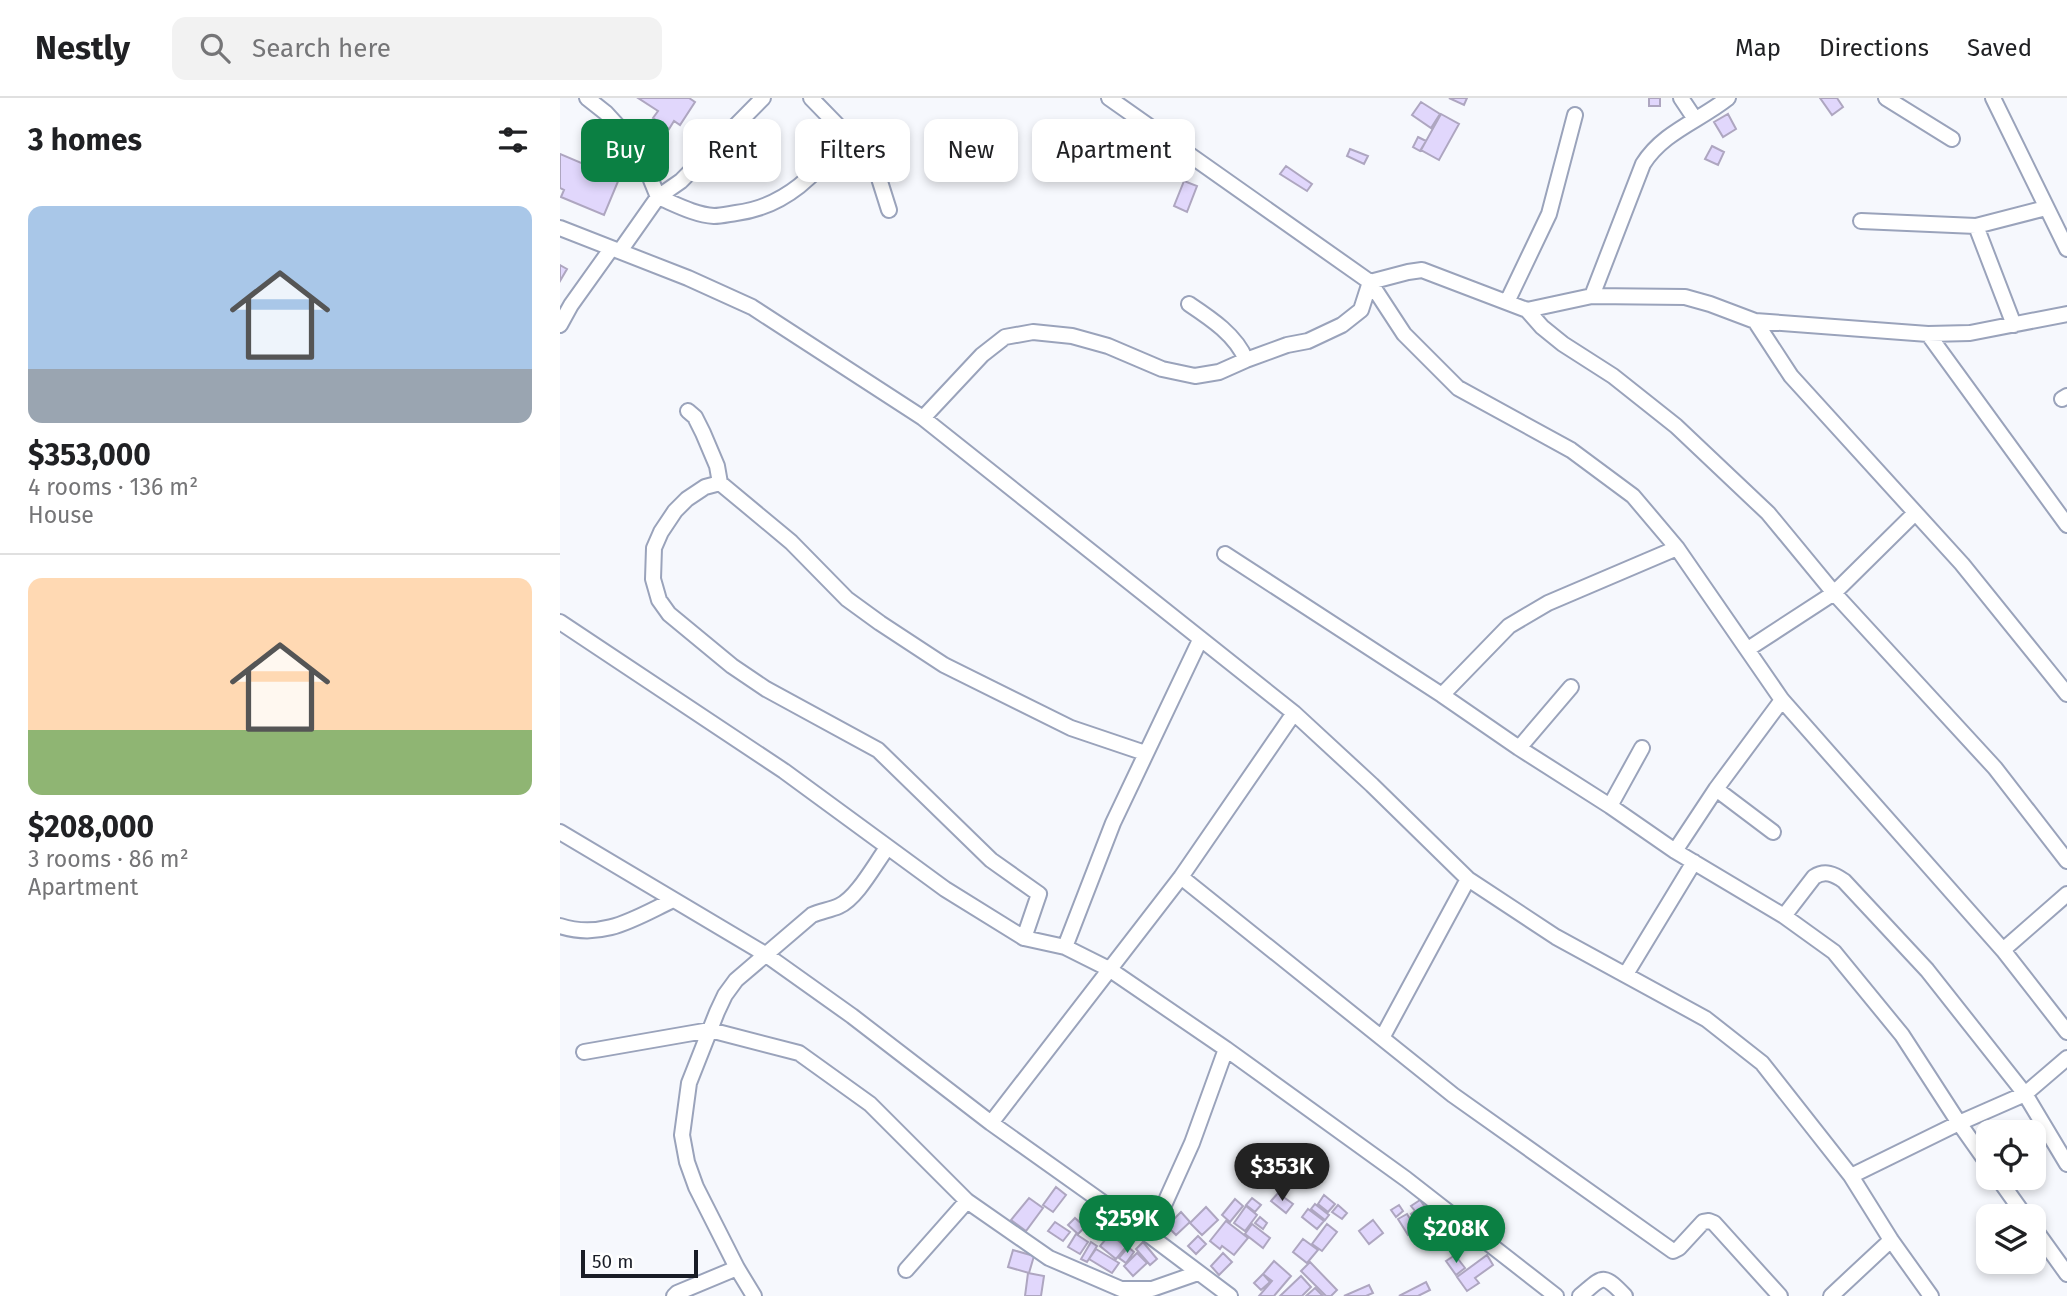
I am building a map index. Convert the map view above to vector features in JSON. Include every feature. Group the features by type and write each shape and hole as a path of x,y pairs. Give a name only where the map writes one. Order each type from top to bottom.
{"street":[{"path":"587,98 606,113 638,148 658,197 683,208 714,216 752,211 783,198 804,182"},
{"path":"560,325 571,305 658,197 681,181 763,98"},
{"path":"811,98 831,119"},
{"path":"1109,98 1128,105 1370,282 1404,334 1458,387 1571,450 1633,496 1677,548 1782,700 2003,950 2066,1030"},
{"path":"1681,98 1695,119"},
{"path":"1592,296 1643,164 1651,150 1663,139 1727,98"},
{"path":"1886,98 1952,139"},
{"path":"1993,98 2067,249"},
{"path":"1507,302 1549,214 1575,116"},
{"path":"880,182 889,210"},
{"path":"1861,221 1976,226 2046,208"},
{"path":"1976,226 2014,325"},
{"path":"560,228 688,278 752,307 923,418 1294,713 1468,879 1556,937 1706,1019 1762,1063 1852,1176 1891,1240 1931,1296"},
{"path":"1370,282 1422,270 1527,310 1563,344 1613,376 1676,426 1768,513 1834,593 1995,768 2067,861"},
{"path":"923,418 982,355 1004,337 1033,332 1072,336 1096,342 1162,369 1195,376 1219,372 1287,345 1308,341 1342,325 1360,310 1370,282"},
{"path":"1527,310 1592,296 1685,297 1755,321 1928,334 1970,333 2067,314"},
{"path":"1189,304 1226,332 1241,349 1246,360"},
{"path":"1755,321 1791,376 1962,564 2067,694"},
{"path":"1928,334 2067,525"},
{"path":"688,411 695,417 703,433 717,466 720,483 791,542 847,599 944,665 1071,728 1145,753"},
{"path":"720,483 705,487 687,499 661,532 654,548 653,579 659,600 669,614 732,666 766,689 878,750 991,860 1039,894 1024,937"},
{"path":"1748,649 1834,593 1915,513"},
{"path":"1442,695 1509,626 1548,603 1677,548"},
{"path":"1225,554 1675,851 1784,916 1834,952 1902,1035 1976,1147"},
{"path":"560,622 783,771 945,889 1024,937 1065,947 1109,970 1226,1049 1406,1179 1556,1296"},
{"path":"1065,947 1114,822 1200,640"},
{"path":"1519,748 1571,687"},
{"path":"1675,851 1716,789 1782,700"},
{"path":"991,1123 1181,877 1294,713"},
{"path":"1610,806 1642,748"},
{"path":"1716,789 1773,832"},
{"path":"560,832 765,954 852,1016 991,1123 1230,1296"},
{"path":"754,1296 696,1187 687,1162 682,1136 689,1083 724,995 736,980 812,915 841,905 851,897 887,848"},
{"path":"1626,974 1694,862"},
{"path":"1784,916 1819,874 1834,874 1844,881 1927,970 2025,1094 2067,1164"},
{"path":"1181,877 1453,1095 1673,1251 1703,1222 1714,1223 1780,1296"},
{"path":"1382,1038 1468,879"},
{"path":"2003,950 2067,894"},
{"path":"560,926 587,931 615,928 673,900"},
{"path":"584,1052 710,1030 799,1053 870,1104 967,1201 1049,1258 1120,1293 1152,1289 1198,1273"},
{"path":"1150,1236 1192,1143 1226,1049"},
{"path":"1852,1176 2025,1094 2067,1058"},
{"path":"906,1270 967,1201"},
{"path":"1831,1296 1891,1240"},
{"path":"2046,1245 2067,1274"},
{"path":"674,1296 737,1268"},
{"path":"1580,1296 1605,1279 1625,1296"}],"building":[{"path":"638,98 689,98 695,102 680,125 674,121 669,129 669,119 653,118 658,111"},
{"path":"1449,98 1467,98 1464,105"},
{"path":"1649,98 1660,98 1660,106 1649,106"},
{"path":"1820,98 1837,98 1843,107 1832,115"},
{"path":"1421,102 1440,114 1431,128 1412,115"},
{"path":"1441,114 1459,124 1439,160 1421,150"},
{"path":"1728,114 1736,129 1723,137 1714,122"},
{"path":"1418,137 1426,141 1420,151 1413,147"},
{"path":"1712,146 1724,152 1718,165 1705,159"},
{"path":"1350,149 1368,156 1364,164 1347,156"},
{"path":"560,154 581,163 581,182 618,182 604,215 561,197 564,190 560,188"},
{"path":"1286,166 1312,184 1307,191 1280,174"},
{"path":"1184,182 1197,186 1187,212 1174,206"},
{"path":"560,265 567,269 560,281"},
{"path":"1056,1187 1066,1195 1053,1212 1043,1205"},
{"path":"1278,1193 1293,1204 1286,1213 1271,1201"},
{"path":"1324,1195 1335,1204 1328,1212 1318,1204"},
{"path":"1029,1198 1043,1208 1026,1231 1011,1220"},
{"path":"1252,1198 1261,1205 1255,1212 1246,1205"},
{"path":"1235,1199 1243,1206 1230,1222 1222,1215"},
{"path":"1420,1200 1427,1210 1415,1219 1411,1214 1415,1211 1411,1206"},
{"path":"1093,1203 1101,1209 1088,1225 1080,1219"},
{"path":"1315,1204 1329,1215 1325,1220 1311,1209"},
{"path":"1338,1205 1347,1213 1342,1219 1332,1212"},
{"path":"1399,1205 1403,1211 1396,1217 1391,1210"},
{"path":"1246,1206 1257,1215 1245,1231 1234,1223"},
{"path":"1206,1207 1218,1220 1202,1235 1190,1223"},
{"path":"1308,1209 1324,1221 1317,1229 1302,1217"},
{"path":"1181,1212 1190,1222 1176,1235 1167,1226"},
{"path":"1407,1214 1417,1230 1408,1235 1398,1219"},
{"path":"1260,1217 1267,1223 1263,1229 1255,1223"},
{"path":"1075,1218 1085,1227 1078,1234 1068,1225"},
{"path":"1373,1220 1383,1233 1369,1244 1359,1231"},
{"path":"1226,1221 1248,1238 1234,1255 1210,1241"},
{"path":"1055,1222 1070,1232 1063,1241 1048,1231"},
{"path":"1252,1224 1270,1238 1263,1248 1245,1234"},
{"path":"1327,1224 1337,1232 1322,1251 1312,1244"},
{"path":"1076,1234 1088,1242 1080,1254 1068,1247"},
{"path":"1110,1234 1126,1247 1116,1259 1100,1246"},
{"path":"1198,1236 1206,1244 1196,1254 1188,1246"},
{"path":"1303,1239 1318,1250 1307,1263 1293,1252"},
{"path":"1091,1242 1097,1246 1087,1262 1081,1259"},
{"path":"1143,1242 1157,1259 1150,1265 1136,1249"},
{"path":"1128,1247 1134,1252 1126,1263 1119,1258"},
{"path":"1096,1249 1119,1263 1112,1273 1089,1259"},
{"path":"1013,1250 1034,1256 1029,1273 1008,1267"},
{"path":"1137,1253 1147,1263 1133,1276 1124,1266"},
{"path":"1223,1253 1232,1262 1219,1275 1211,1266"},
{"path":"1455,1255 1465,1268 1456,1275 1446,1261"},
{"path":"1487,1255 1493,1265 1475,1278 1479,1283 1467,1291 1457,1277"},
{"path":"1274,1261 1291,1276 1274,1296 1259,1296 1272,1281 1263,1274"},
{"path":"1310,1262 1337,1290 1331,1296 1326,1296 1301,1271"},
{"path":"1028,1273 1044,1276 1041,1296 1025,1296"},
{"path":"1263,1274 1270,1282 1261,1290 1254,1283"},
{"path":"1301,1276 1311,1287 1302,1296 1280,1296"},
{"path":"1426,1282 1430,1290 1418,1296 1399,1296"},
{"path":"1369,1285 1373,1293 1366,1296 1344,1296"},
{"path":"1315,1288 1323,1296 1306,1296"}]}
